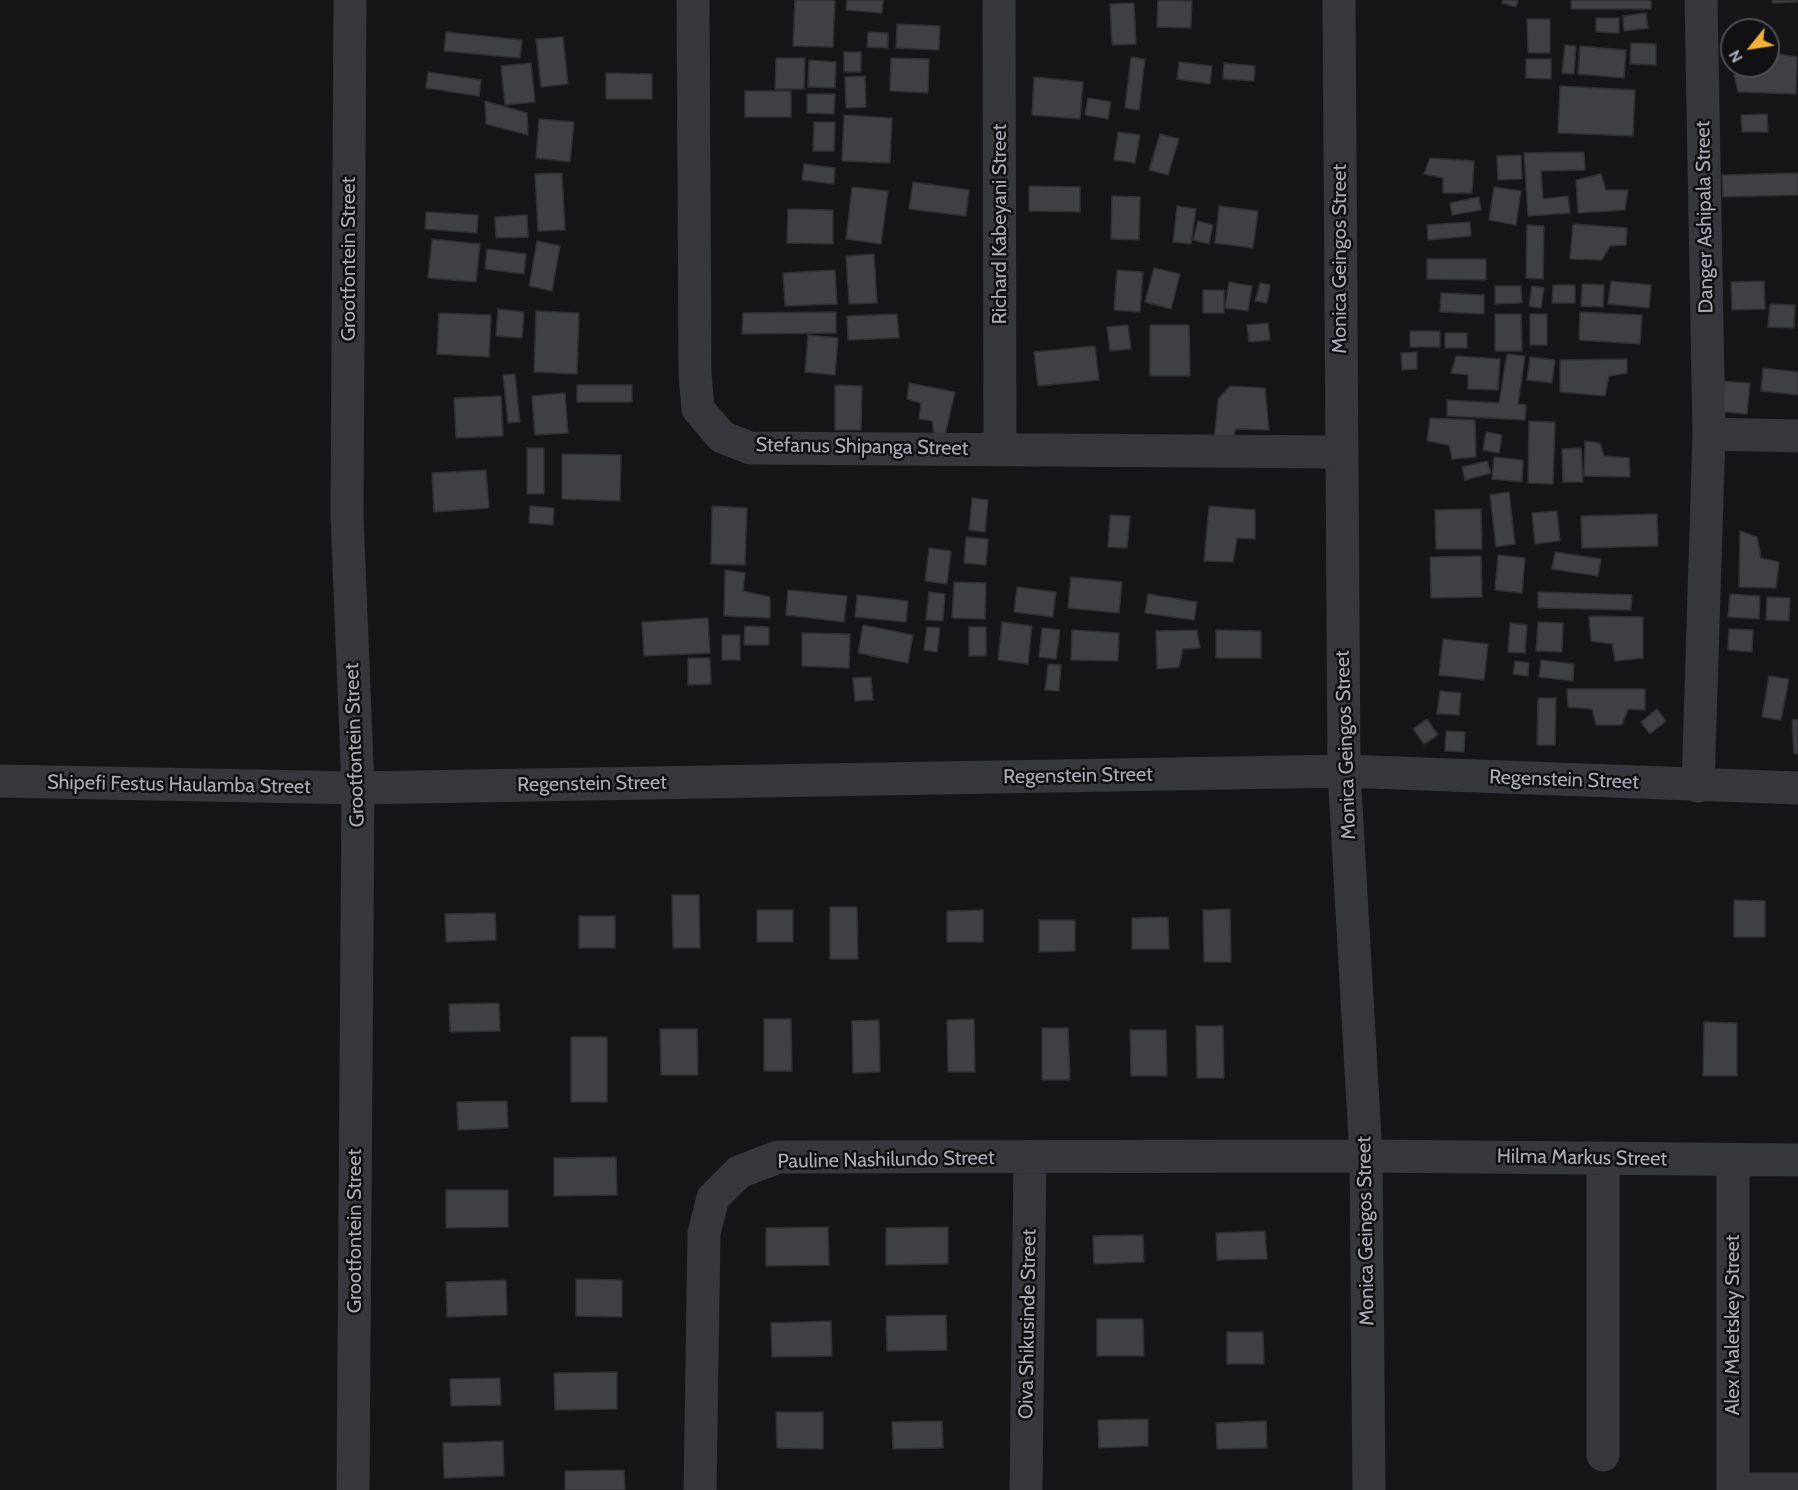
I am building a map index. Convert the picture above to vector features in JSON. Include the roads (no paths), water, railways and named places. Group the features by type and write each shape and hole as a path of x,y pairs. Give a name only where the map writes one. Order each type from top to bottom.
{"street":[{"name":"Grootfontein Street","path":"350,0 347,516 358,788 353,1490"},
{"name":"Stefanus Shipanga Street","path":"693,0 695,374 698,409 722,437 750,448 1341,452"},
{"name":"Richard Kabeyani Street","path":"999,0 1000,449"},
{"name":"Monica Geingos Street","path":"1339,0 1344,771 1366,1156 1370,1490"},
{"name":"Danger Ashipala Street","path":"1698,786 1709,435 1701,0"},
{"path":"1709,435 1798,436"},
{"name":"Regenstein Street","path":"358,788 1344,771 1798,788"},
{"name":"Shipefi Festus Haulamba Street","path":"0,781 358,788"},
{"name":"Pauline Nashilundo Street","path":"700,1490 704,1233 713,1198 739,1172 778,1157 1366,1156"},
{"name":"Hilma Markus Street","path":"1366,1156 1798,1160"},
{"name":"Oiva Shikusinde Street","path":"1026,1490 1029,1158"},
{"path":"1603,1158 1603,1455"},
{"name":"Alex Maletskey Street","path":"1733,1160 1733,1490"},
{"path":"1733,1490 1798,1489"}]}
